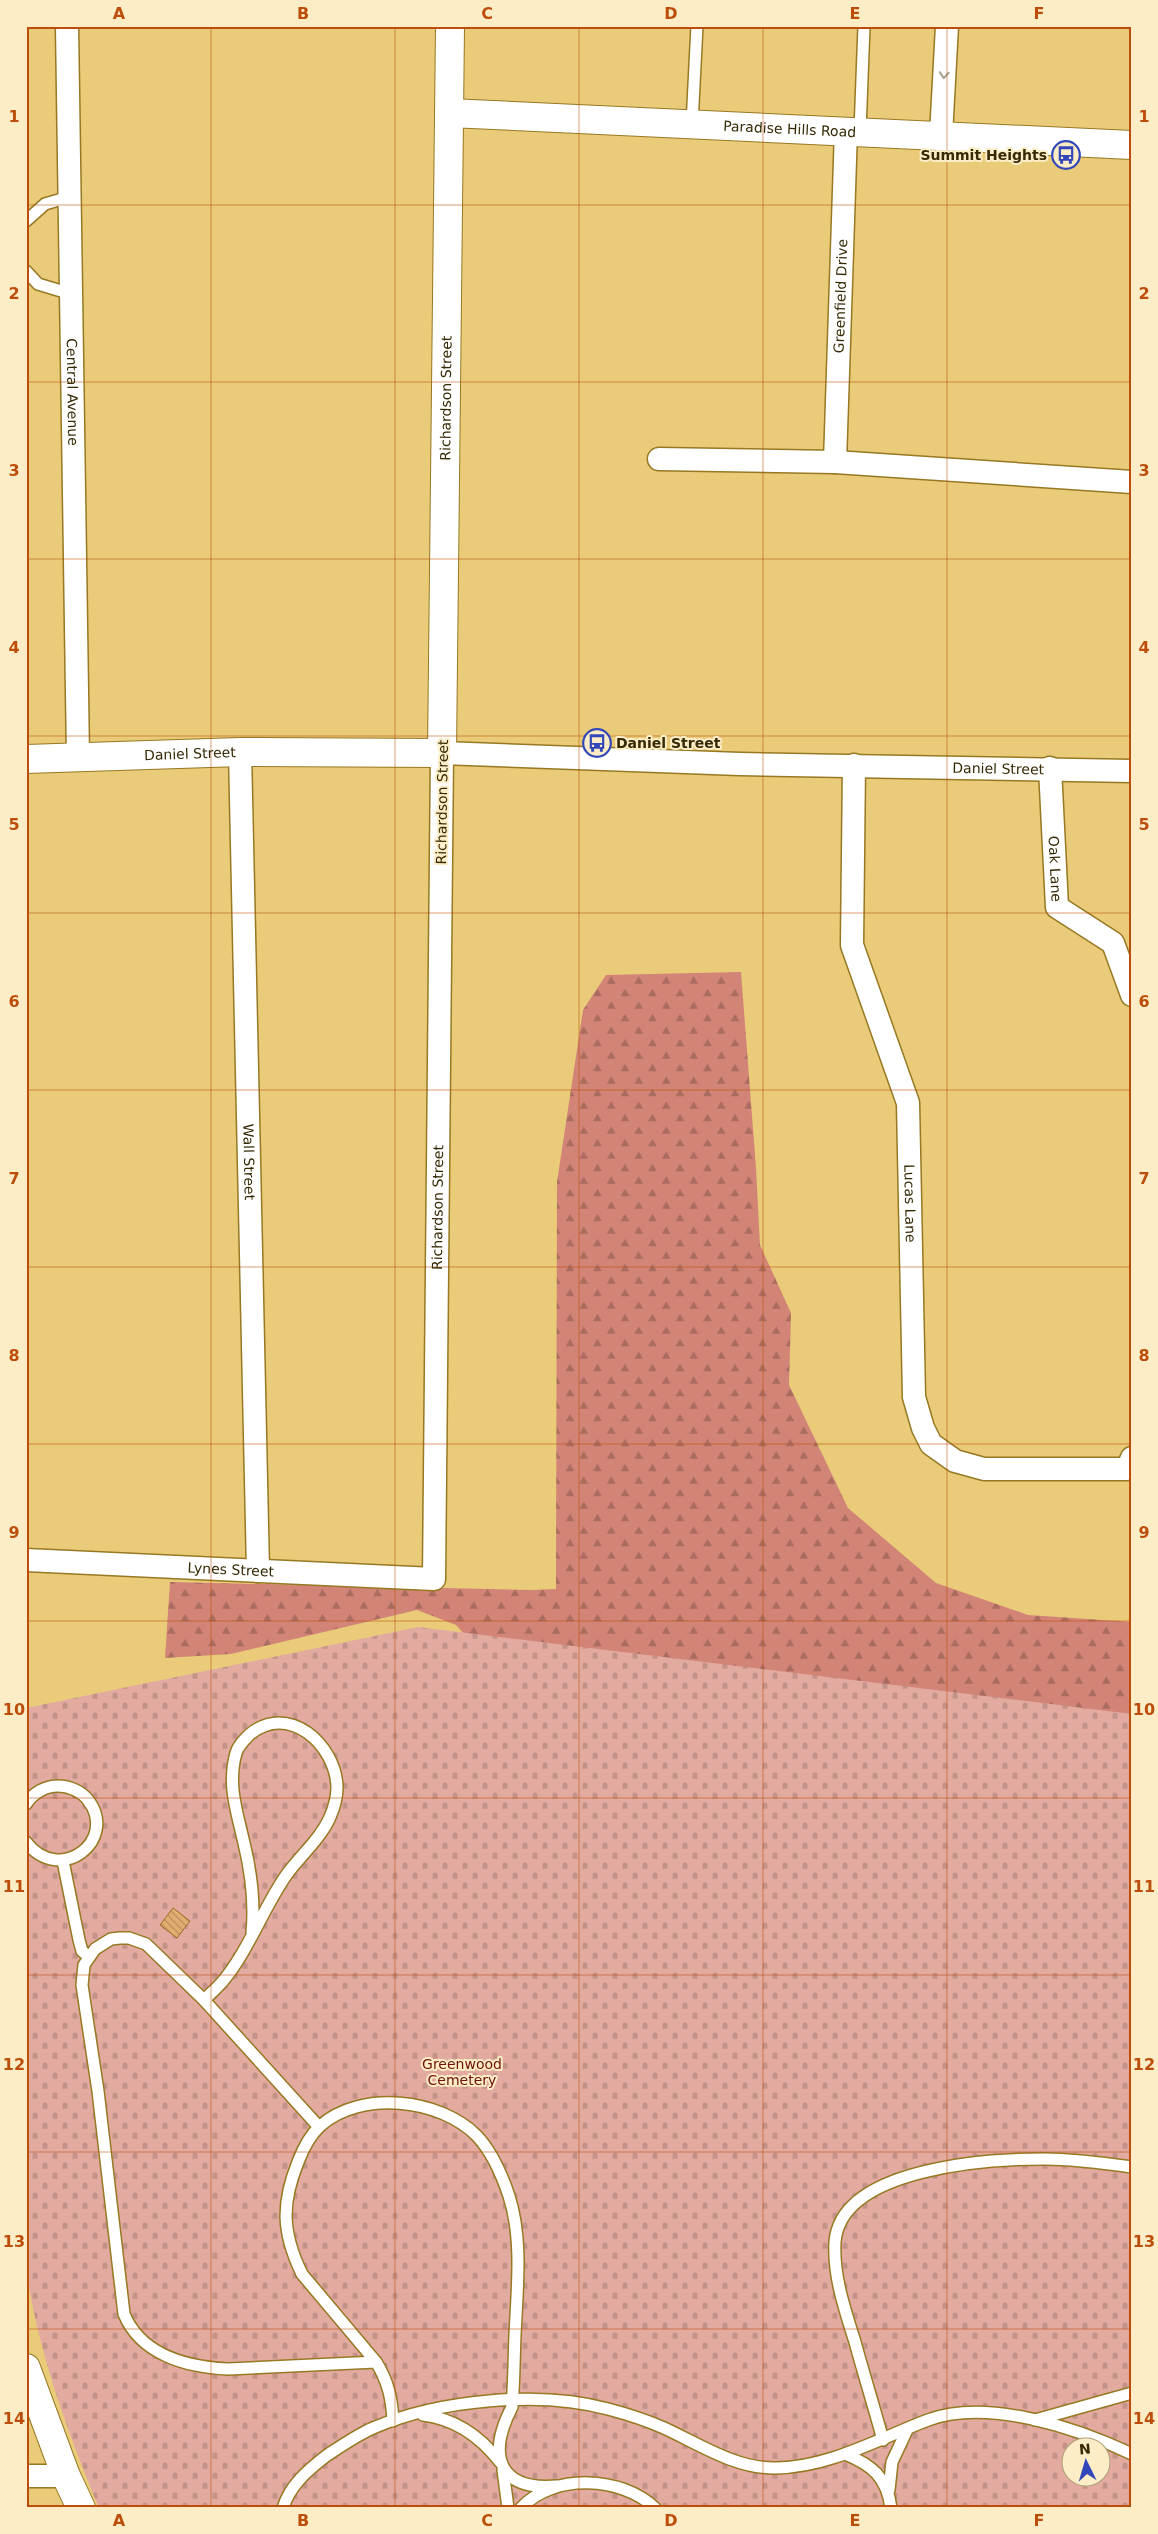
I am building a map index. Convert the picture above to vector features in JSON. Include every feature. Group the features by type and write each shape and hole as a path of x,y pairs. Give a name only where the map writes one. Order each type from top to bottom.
{"street":[{"name":"Central Avenue","path":"67,26 78,758"},
{"name":"Richardson Street","path":"434,1578 450,26"},
{"path":"941,136 947,26"},
{"name":"Paradise Hills Road","path":"448,113 692,125 853,130 1132,145"},
{"name":"Greenfield Drive","path":"835,462 853,130"},
{"path":"659,459 835,462 1132,482"},
{"name":"Daniel Street","path":"26,759 240,752 442,753 650,762 1132,770"},
{"name":"Wall Street","path":"240,752 258,1571"},
{"name":"Lucas Lane","path":"854,765 852,945 908,1103 914,1397 923,1428 931,1444 955,1461 984,1469 1129,1463"},
{"name":"Oak Lane","path":"1050,768 1057,907 1113,943 1132,995"},
{"name":"Lynes Street","path":"26,1560 434,1578"},
{"path":"26,2368 66,2476 81,2508"},
{"path":"26,2476 66,2476"}],"lane":[{"path":"692,125 697,26"},
{"path":"853,130 864,26"},
{"path":"26,221 46,204 69,197"},
{"path":"26,271 38,284 71,294"},
{"path":"204,2000 223,1981 252,1933 287,1875 324,1828 335,1804 337,1788 335,1771 329,1755 310,1733 297,1726 285,1723 265,1726 254,1731 242,1742 237,1752 233,1769 234,1810 244,1842 253,1899 252,1933"},
{"path":"26,1804 36,1793 56,1786 77,1790 92,1805 96,1825 90,1845 73,1858 63,1860 42,1857 26,1842"},
{"path":"63,1860 79,1940 82,1951 88,1956"},
{"path":"319,2127 204,2000 153,1950 138,1940 129,1938 111,1939 88,1956 84,1965 82,1985 102,2118 124,2314 130,2328 140,2340 154,2350 204,2368 228,2369 376,2362"},
{"path":"392,2421 388,2386 376,2362 302,2274 294,2258 286,2230 285,2206 288,2190 301,2154 309,2139 319,2127 344,2111 365,2106 393,2104 439,2111 459,2121 477,2136 494,2161 509,2197 514,2223 518,2287 513,2400 500,2438 508,2508"},
{"path":"883,2440 845,2309 837,2273 835,2240 840,2225 849,2210 880,2186 913,2175 962,2165 1046,2159 1132,2167"},
{"path":"1031,2421 1132,2394"},
{"path":"282,2508 295,2485 308,2470 353,2438 392,2421 416,2414 485,2401 568,2402 608,2408 661,2427 720,2454 761,2467 794,2467 845,2454 951,2414 987,2413 1072,2430 1132,2454"},
{"path":"416,2414 445,2419 462,2427 488,2446 510,2478 524,2485 538,2488 589,2484 610,2486 630,2493 655,2508"},
{"path":"891,2508 889,2476 892,2462 907,2430"},
{"path":"845,2454 863,2462 875,2471 889,2491"},
{"path":"521,2508 538,2494 557,2486"}],"green space":[{"path":"741,972 760,1245 791,1313 789,1385 848,1508 936,1583 1028,1615 1132,1622 1132,1922 486,1658 456,1625 417,1610 231,1654 165,1658 170,1582 556,1589 557,1182 583,1010 606,975"},
{"name":"Greenwood Cemetery","path":"418,1627 1132,1714 1132,2508 99,2508 55,2390 38,2330 26,2268 26,1708"}],"building":[{"path":"173,1908 190,1921 177,1938 160,1925"}],"place":[{"name":"Summit Heights","path":"1066,155"},
{"name":"Daniel Street","path":"597,743"}]}
